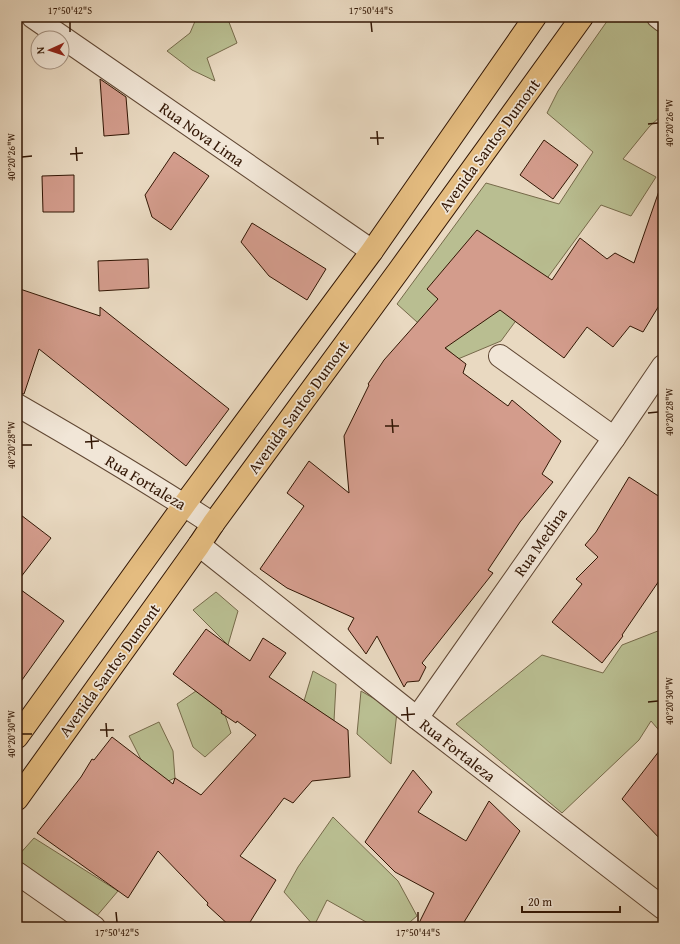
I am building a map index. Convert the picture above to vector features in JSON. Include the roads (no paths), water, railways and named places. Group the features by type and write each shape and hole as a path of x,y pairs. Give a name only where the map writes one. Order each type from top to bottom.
{"main road":[{"name":"Avenida Santos Dumont","path":"17,737 184,505 372,251 534,17"},
{"name":"Avenida Santos Dumont","path":"17,799 213,524 582,17"}],"street":[{"name":"Rua Nova Lima","path":"33,17 372,251"},
{"path":"658,17 663,21"},
{"path":"500,356 614,438"},
{"name":"Rua Medina","path":"417,718 663,366"},
{"name":"Rua Fortaleza","path":"17,405 213,524"},
{"name":"Rua Fortaleza","path":"199,545 417,718 663,908"},
{"path":"17,873 94,927"}]}
